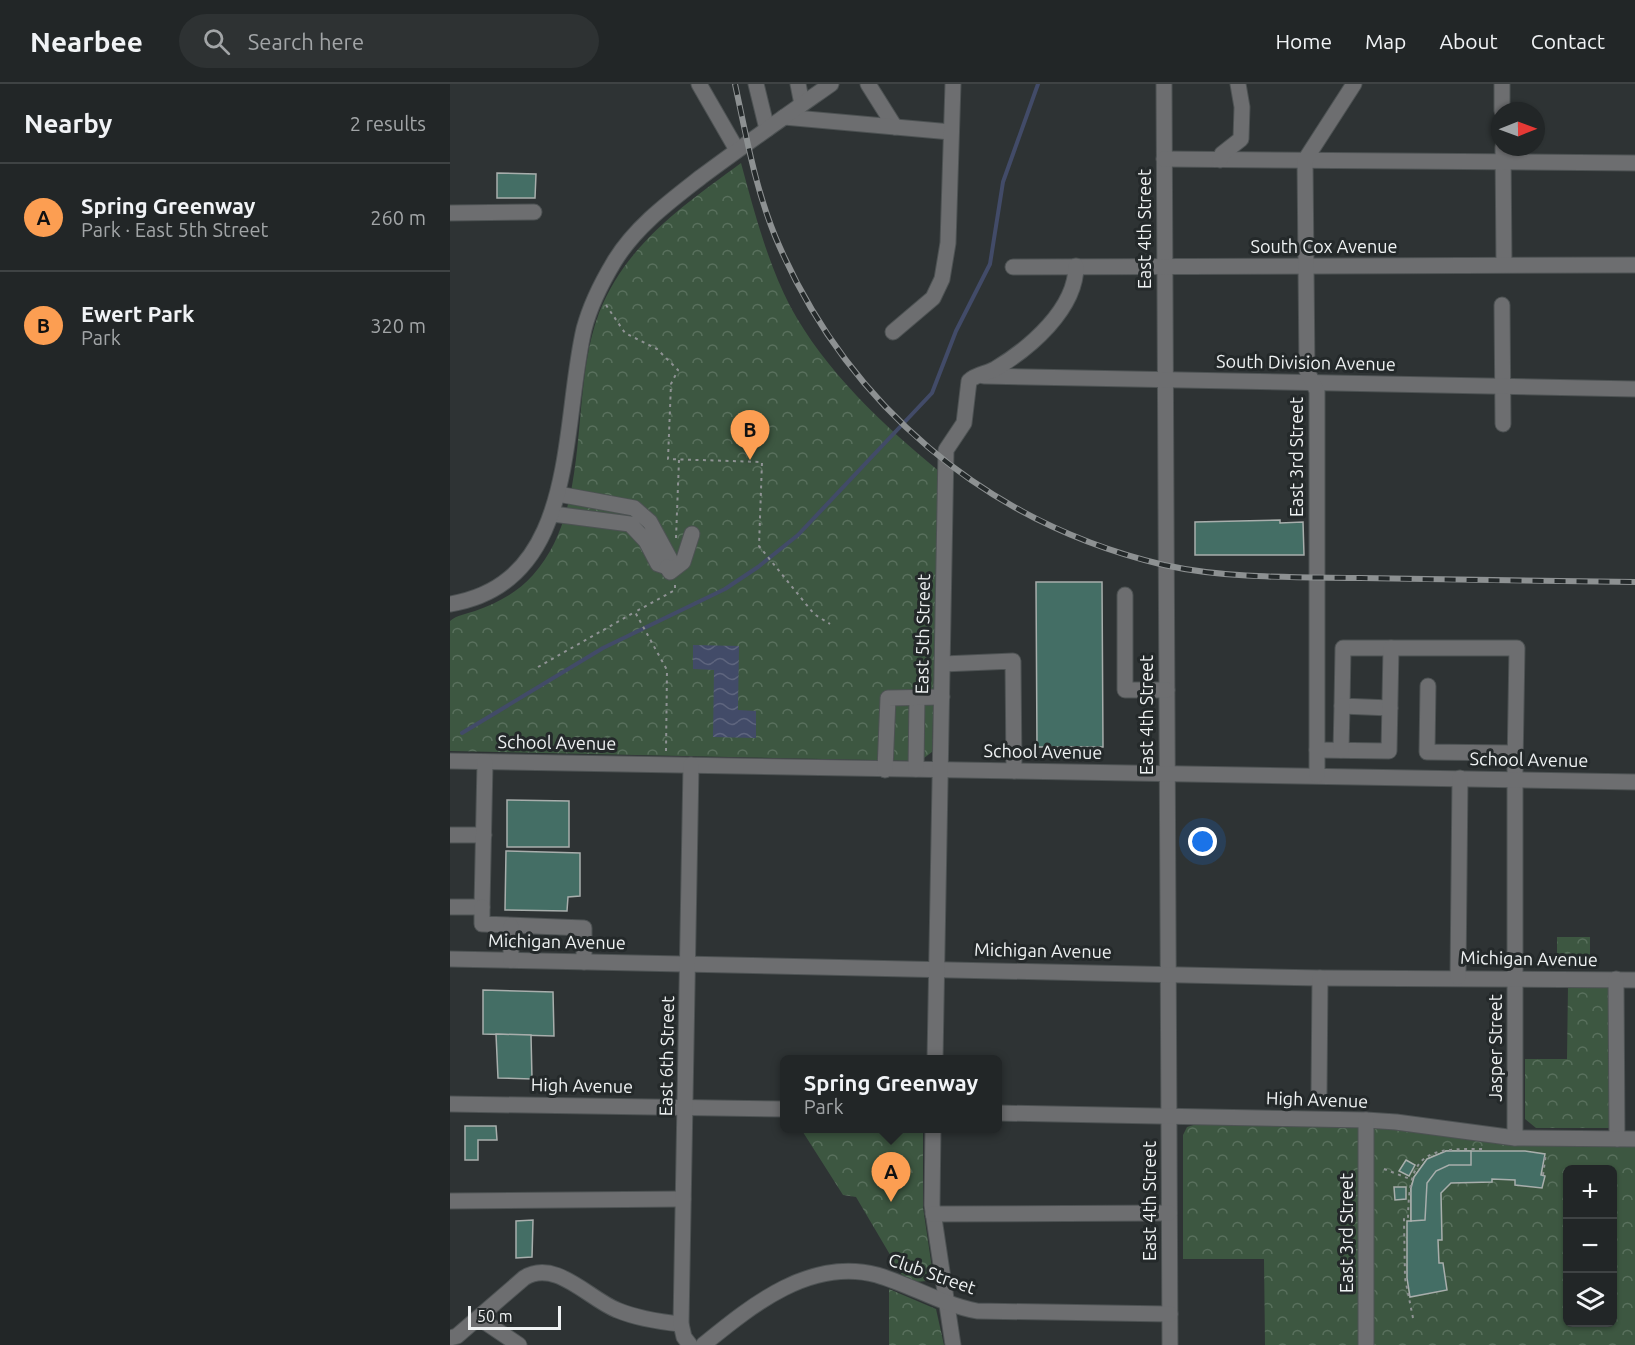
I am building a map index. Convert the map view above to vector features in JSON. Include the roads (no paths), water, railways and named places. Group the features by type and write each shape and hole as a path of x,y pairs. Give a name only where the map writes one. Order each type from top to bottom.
{"street":[{"path":"699,84 713,104 737,150"},
{"path":"756,84 767,129"},
{"path":"798,84 802,104"},
{"path":"450,604 473,600 496,590 518,571 536,549 553,514 585,327 610,270 643,226 666,204 737,150 831,84"},
{"path":"868,84 895,127"},
{"path":"893,332 933,298 942,279 948,243 953,84"},
{"name":"East 4th Street","path":"1164,84 1170,1345"},
{"path":"1220,160 1222,154 1240,139 1242,107 1238,84"},
{"path":"1305,160 1354,84"},
{"path":"1502,84 1502,102"},
{"path":"784,117 951,132"},
{"path":"1164,159 1305,160 1491,154"},
{"path":"1503,156 1504,264"},
{"path":"1532,156 1635,163"},
{"name":"East 3rd Street","path":"1305,160 1306,371 1317,391 1317,775"},
{"path":"450,213 534,212"},
{"name":"South Cox Avenue","path":"1014,267 1305,268 1504,264 1635,265"},
{"path":"977,376 998,366 1048,326 1072,294 1076,266"},
{"path":"1502,305 1503,424"},
{"name":"South Division Avenue","path":"977,376 1635,389"},
{"name":"East 5th Street","path":"935,1055 942,770 945,456 948,445 964,423 968,384 977,376"},
{"path":"558,494 634,508 645,515 658,564 671,574 670,572 683,562 692,534"},
{"path":"553,514 623,522 651,538"},
{"path":"1125,595 1125,690 1167,690"},
{"path":"1317,750 1389,751 1391,648 1343,648 1341,750"},
{"name":"Jasper Street","path":"1391,648 1517,648 1515,1138"},
{"path":"943,664 1013,662 1014,771"},
{"path":"1428,686 1427,752 1515,753"},
{"path":"885,770 888,698 942,697"},
{"path":"916,769 917,698"},
{"path":"1342,706 1390,708"},
{"path":"917,724 942,724"},
{"name":"School Avenue","path":"450,761 1635,782"},
{"path":"485,762 482,924 584,928 584,962"},
{"name":"East 6th Street","path":"690,1345 684,1337 681,1324 691,765"},
{"path":"1458,977 1460,778"},
{"path":"450,835 484,835"},
{"path":"450,907 482,907"},
{"path":"511,926 511,960"},
{"name":"Michigan Avenue","path":"450,959 1320,978 1515,977 1635,980"},
{"path":"1319,1093 1320,978"},
{"path":"1616,980 1617,1139"},
{"name":"High Avenue","path":"450,1104 780,1109"},
{"name":"High Avenue","path":"1002,1113 1366,1120 1515,1138 1635,1139"},
{"name":"East 3rd Street","path":"1366,1120 1366,1345"},
{"path":"933,1133 933,1214 953,1345"},
{"path":"450,1201 683,1199"},
{"path":"933,1214 1169,1213"},
{"name":"Club Street","path":"704,1345 771,1295 796,1282 834,1272 878,1275 947,1303 988,1311 1170,1314"},
{"path":"450,1338 457,1336 524,1278 537,1273 559,1276 621,1312 681,1324"},
{"path":"479,1318 519,1345"}],"water":[{"path":"693,645 739,646 738,710 756,711 756,738 713,737 714,670 693,669"}],"waterway":[{"path":"462,733 603,648 725,589 758,567 798,535 932,393 956,331 990,264 1003,182 1038,84"}],"railway":[{"path":"735,84 756,180 775,236 805,297 840,352 882,403 929,448 981,487 1038,520 1099,546 1164,565 1213,573 1287,577 1635,582"}],"place":[{"name":"Ewert Park","path":"750,460"},
{"name":"Spring Greenway","path":"891,1202"}]}
